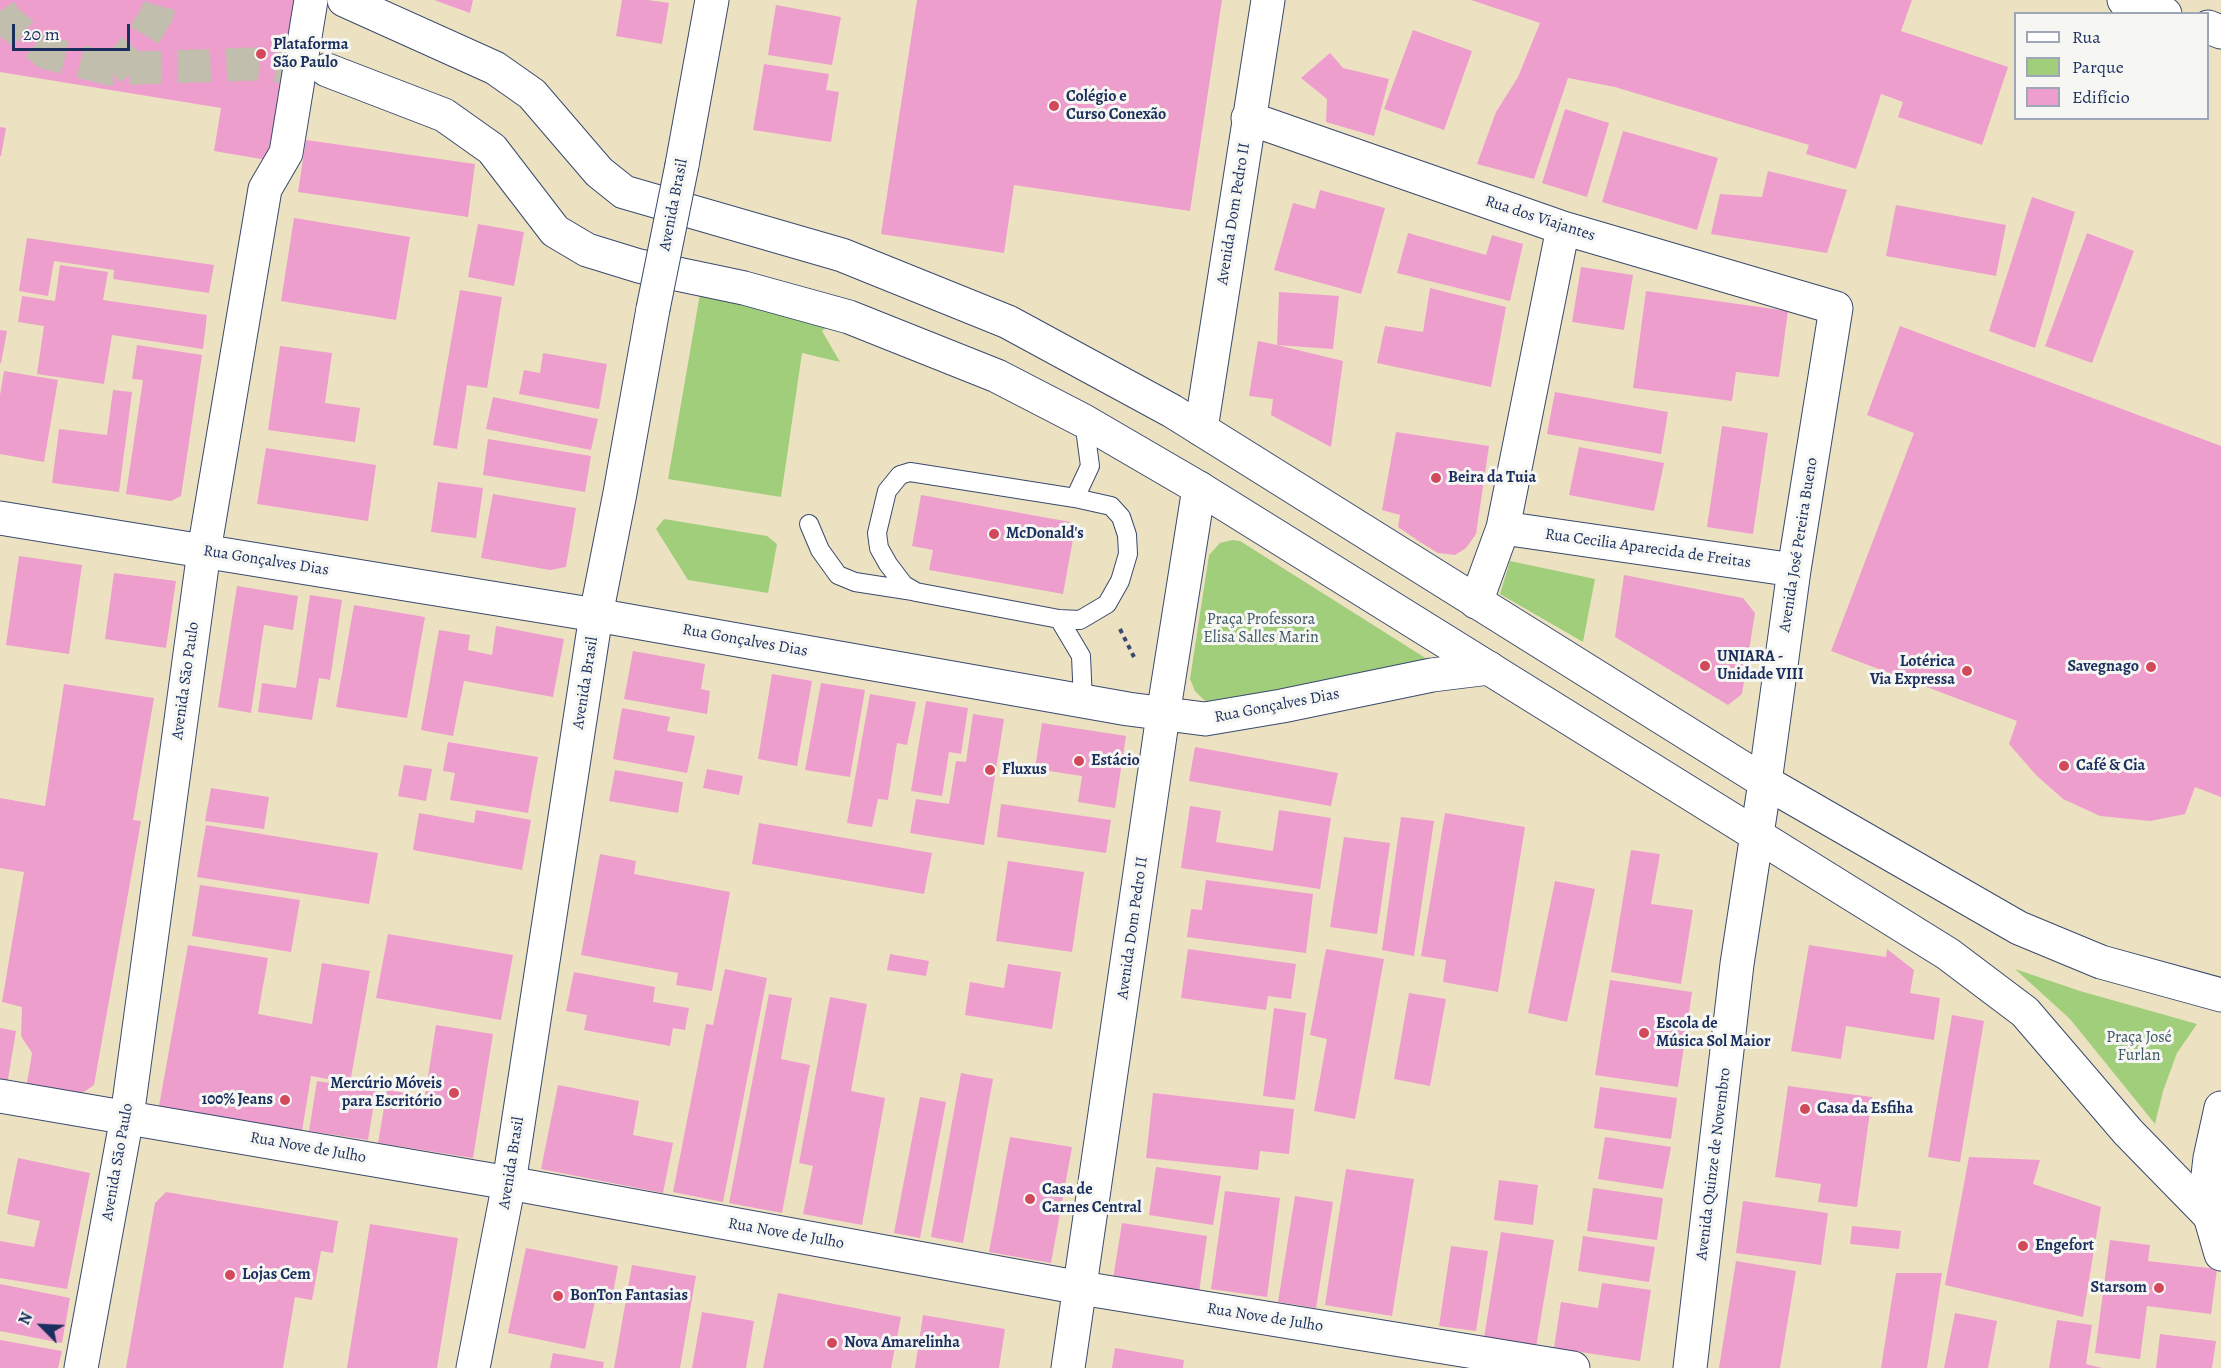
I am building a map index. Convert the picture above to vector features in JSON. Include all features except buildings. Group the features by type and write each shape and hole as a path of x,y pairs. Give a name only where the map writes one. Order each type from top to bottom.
{"street":[{"name":"Avenida São Paulo","path":"81,1368 127,1117 204,551 265,189 286,153 310,0"},
{"path":"344,0 495,68 532,94 599,172 624,192 842,255 1008,322 1172,411 1765,782 2019,928 2101,962 2221,995"},
{"name":"Avenida Brasil","path":"473,1368 509,1183 596,615 621,493 653,309 712,0"},
{"name":"Avenida Dom Pedro II","path":"1201,429 1268,0"},
{"path":"2124,0 2159,12"},
{"path":"327,70 444,115 492,149 555,231 587,250 639,266 744,288 849,317 997,376 1084,421 1199,488 1948,954 2025,1012 2128,1132 2215,1221"},
{"name":"Rua dos Viajantes","path":"1248,118 1563,228 1836,308"},
{"path":"1476,602 1503,528 1563,228"},
{"name":"Avenida José Pereira Bueno","path":"1765,782 1794,570 1836,308"},
{"name":"Avenida Dom Pedro II","path":"1068,1368 1163,715 1199,488"},
{"name":"Rua Gonçalves Dias","path":"0,518 596,615 1163,715 1204,719 1282,706 1432,675 1489,668"},
{"name":"Rua Cecilia Aparecida de Freitas","path":"1503,528 1794,570"},
{"name":"Avenida Quinze de Novembro","path":"1690,1368 1737,964 1765,782"},
{"name":"Rua Nove de Julho","path":"0,1096 509,1183 1081,1288 1573,1368"},
{"path":"2221,1108 2207,1184 2221,1254"}],"lane":[{"path":"1075,498 1090,466 1084,421"},
{"path":"809,524 820,550 838,575 855,582 1059,619 1080,620 1107,604 1120,581 1128,554 1128,535 1121,517 1111,506 1075,498 910,472 900,475 887,491 877,533 879,548 888,564 904,585 916,592"},
{"path":"1059,619 1081,656 1083,701"}],"green space":[{"path":"701,288 833,322 822,331 840,362 802,353 781,497 668,479"},
{"path":"664,519 767,536 777,544 768,593 688,580 656,529"},
{"name":"Praça Professora Elisa Salles Marin","path":"1240,541 1427,659 1221,703 1204,700 1195,691 1190,679 1209,555 1220,543"},
{"path":"1510,561 1595,579 1583,642 1500,594"},
{"name":"Praça José Furlan","path":"2015,969 2080,991 2197,1024 2177,1053 2163,1091 2155,1124 2070,1019"}],"tunnel":[{"path":"110,69 126,58 142,39 157,14 161,0"},
{"path":"0,11 6,20 47,53 110,69 252,64 327,70"}],"place":[{"name":"Plataforma São Paulo","path":"261,54"},
{"name":"Colégio e Curso Conexão","path":"1054,106"},
{"name":"Beira da Tuia","path":"1436,478"},
{"name":"McDonald's","path":"994,534"},
{"name":"UNIARA - Unidade VIII","path":"1705,666"},
{"name":"Savegnago","path":"2151,667"},
{"name":"Lotérica Via Expressa","path":"1967,671"},
{"name":"Estácio","path":"1079,761"},
{"name":"Café & Cia","path":"2064,766"},
{"name":"Fluxus","path":"990,770"},
{"name":"Escola de Música Sol Maior","path":"1644,1033"},
{"name":"Mercúrio Móveis para Escritório","path":"454,1093"},
{"name":"100% Jeans","path":"285,1100"},
{"name":"Casa da Esfiha","path":"1805,1109"},
{"name":"Casa de Carnes Central","path":"1030,1199"},
{"name":"Engefort","path":"2023,1246"},
{"name":"Lojas Cem","path":"230,1275"},
{"name":"Starsom","path":"2159,1288"},
{"name":"BonTon Fantasias","path":"558,1296"},
{"name":"Nova Amarelinha","path":"832,1343"}]}
